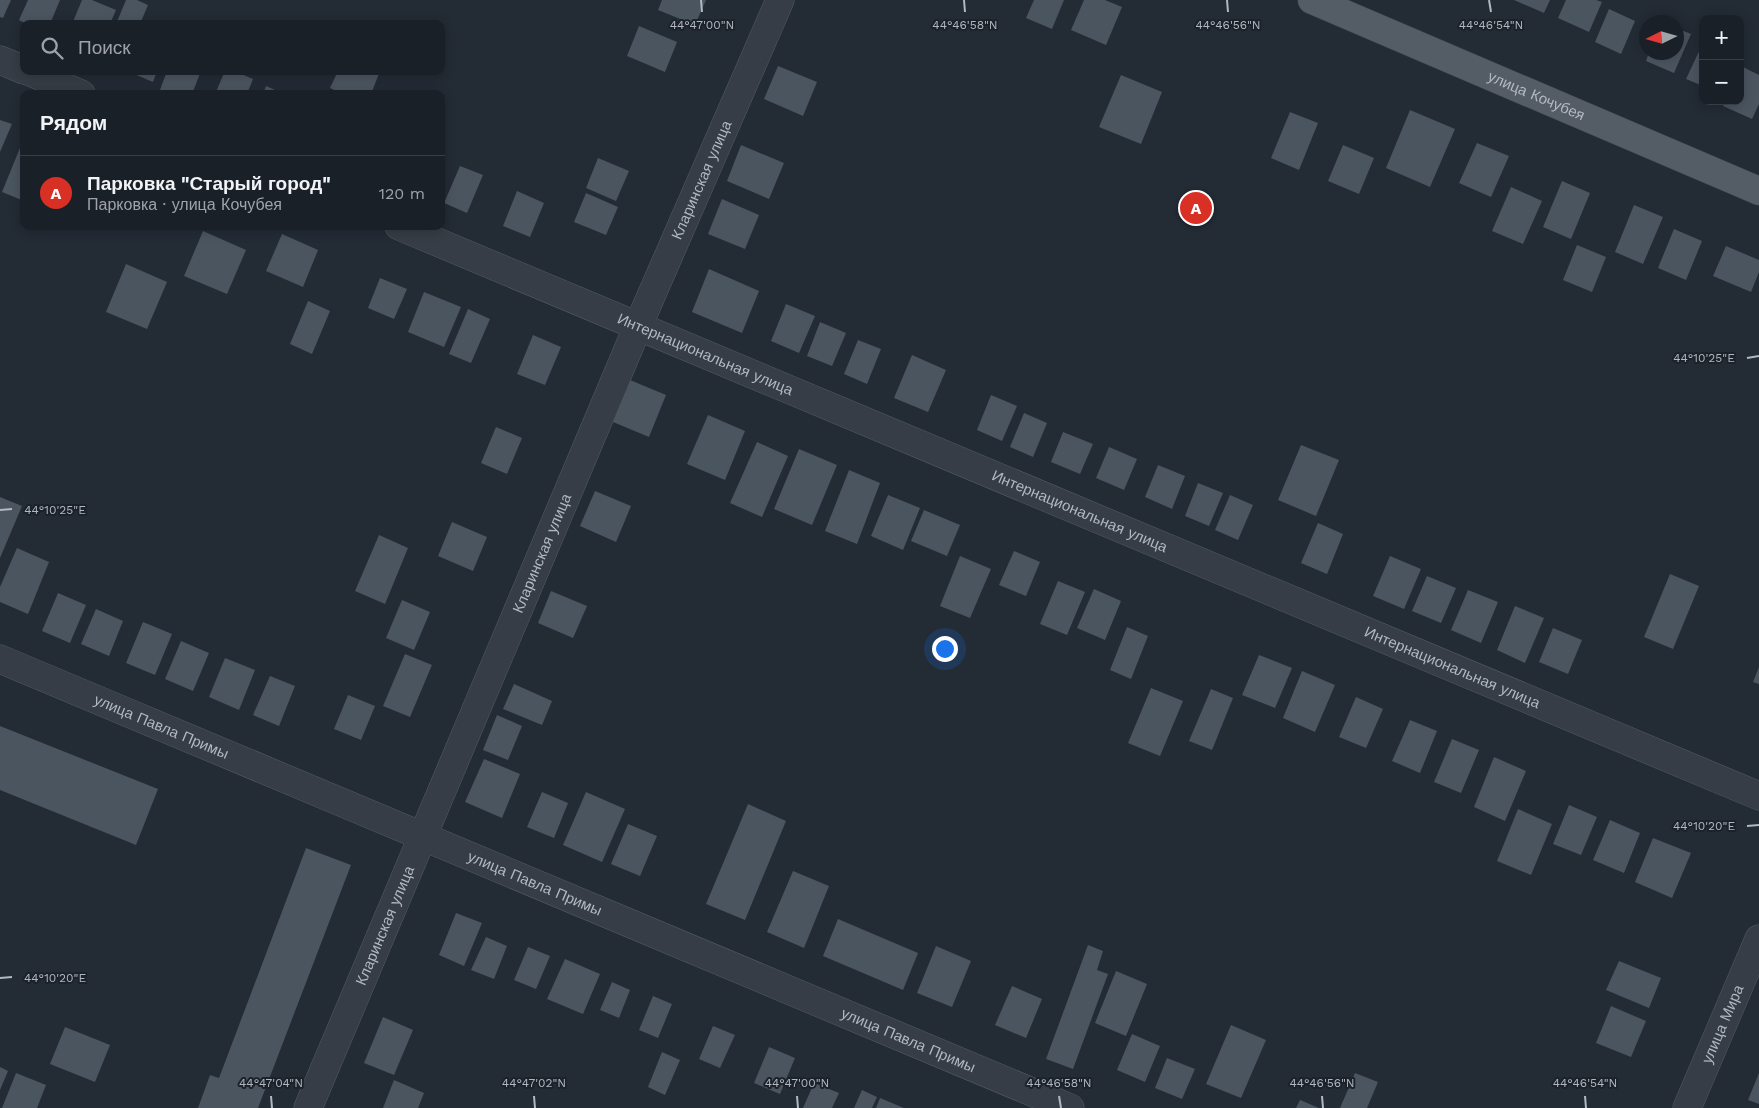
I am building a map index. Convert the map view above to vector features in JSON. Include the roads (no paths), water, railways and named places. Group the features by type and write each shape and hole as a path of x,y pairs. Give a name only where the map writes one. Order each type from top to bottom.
{"main road":[{"name":"улица Кочубея","path":"1312,0 1759,191"}],"street":[{"name":"Кларинская улица","path":"308,1108 638,326 780,0"},
{"path":"0,60 20,68"},
{"path":"37,75 73,90"},
{"name":"Интернациональная улица","path":"409,230 1759,796"},
{"name":"улица Павла Примы","path":"0,659 1070,1108"},
{"name":"улица Мира","path":"1687,1108 1759,940"}],"place":[{"name":"Парковка \"Старый город\"","path":"1196,208"}]}
